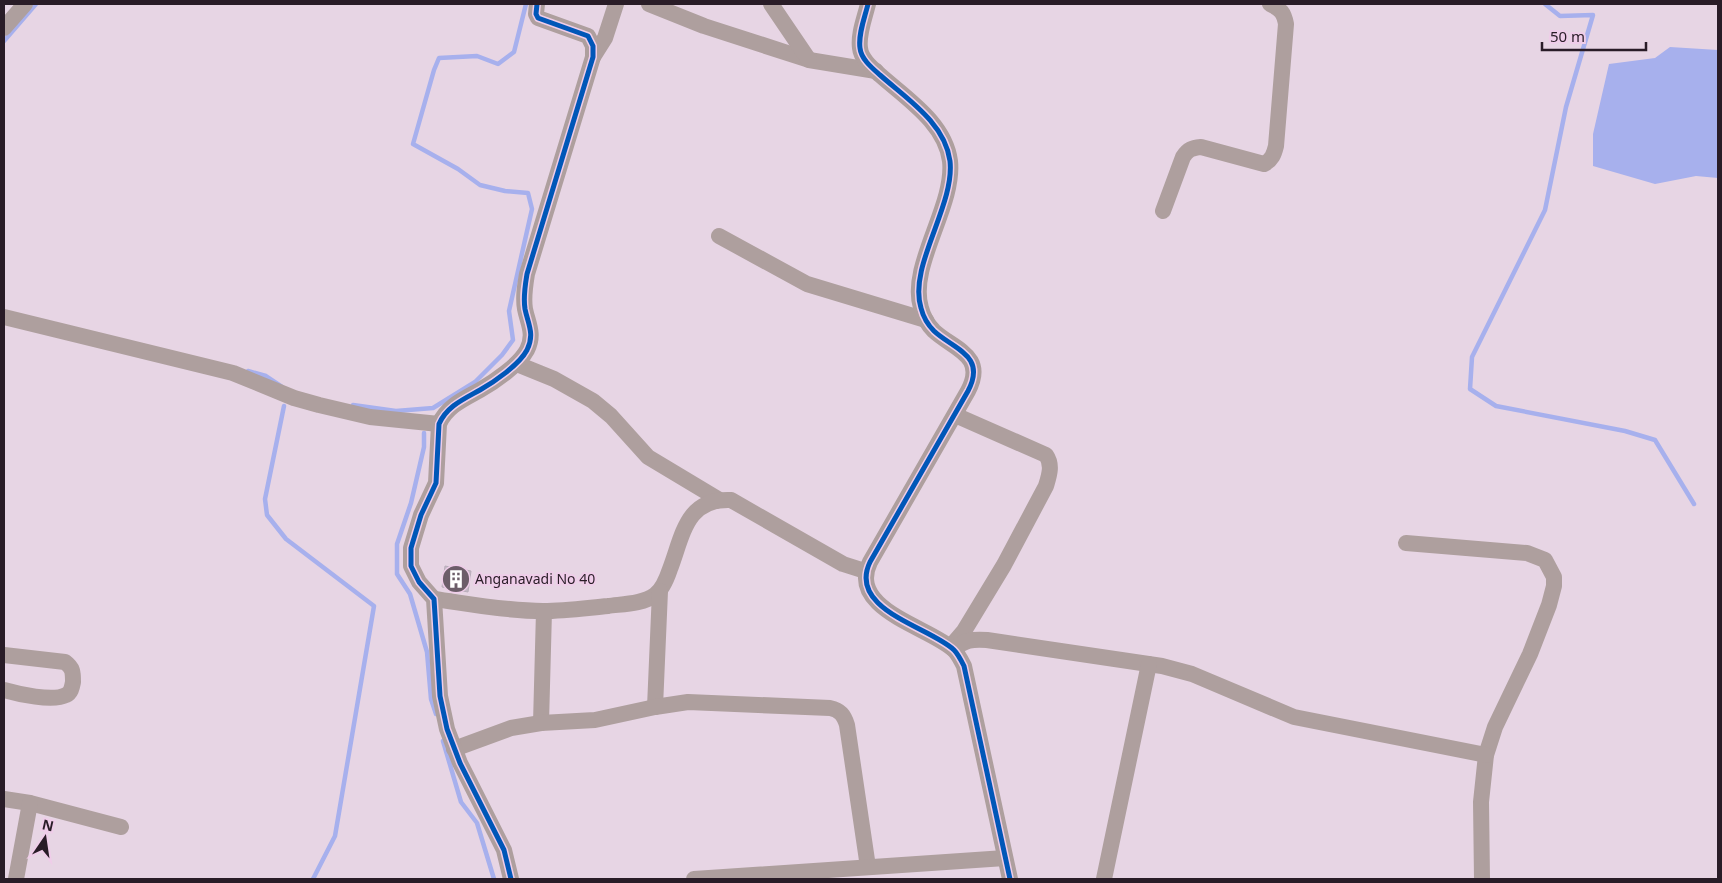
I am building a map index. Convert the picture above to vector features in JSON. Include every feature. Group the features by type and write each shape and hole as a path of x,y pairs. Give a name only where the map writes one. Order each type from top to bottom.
{"street":[{"path":"4,28 24,4"},
{"path":"538,4 536,14 538,18 588,36 593,46 593,57"},
{"path":"510,879 504,850 460,764 447,729 440,696 434,599 419,582 411,566 411,548 421,515 436,483 439,424 443,415 454,404 483,389 517,364 527,350 531,334 530,321 525,311 524,293 527,274 593,57 605,38 616,4"},
{"path":"649,4 704,26 809,60 876,71"},
{"path":"771,4 809,60"},
{"path":"868,4 859,47 861,53 876,71 934,124 948,149 950,161 949,182 922,272 918,292 920,307 934,331 961,349 972,362 973,382 865,572 865,579 869,590 884,609 952,648 964,666 1010,879"},
{"path":"1163,211 1182,158 1187,150 1193,147 1202,147 1264,164 1273,155 1276,146 1286,24 1281,8 1270,4"},
{"path":"719,236 807,284 926,320"},
{"path":"4,317 233,373 286,395 319,405 370,417 439,424"},
{"path":"517,364 554,379 593,401 611,416 648,457 718,499"},
{"path":"952,648 1004,565 1046,486 1050,474 1050,463 1046,455 955,415"},
{"path":"434,599 506,609 544,611 645,600 660,591 687,524 694,513 709,502 718,499 730,500 844,564 865,572"},
{"path":"1406,543 1527,553 1545,560 1554,577 1554,586 1549,605 1530,654 1495,727 1486,755 1481,802 1482,879"},
{"path":"655,707 660,591"},
{"path":"541,723 544,611"},
{"path":"952,648 965,641 974,639 987,640 1149,664 1192,674 1294,717 1486,755"},
{"path":"4,655 66,662 73,671 72,686 69,693 57,698 18,694 4,690"},
{"path":"1104,879 1149,664"},
{"path":"454,749 511,728 541,723 595,720 688,702 814,707 838,710 844,717 847,725 868,867"},
{"path":"4,799 121,828"},
{"path":"16,879 30,804"},
{"path":"694,879 1005,858"}],"water":[{"path":"1670,47 1718,50 1718,178 1696,176 1655,184 1593,166 1593,134 1609,64 1655,58"}],"building":[{"name":"Anganavadi No 40","path":"445,566 471,571 468,592 442,587"}],"waterway":[{"path":"4,41 36,4"},
{"path":"353,405 396,411 433,408 475,382 502,355 513,340 509,311 532,209 528,193 505,191 480,185 458,169 413,144 439,58 477,56 498,64 514,52 526,4"},
{"path":"1545,4 1560,16 1593,15 1566,107 1545,210 1472,357 1470,389 1496,406 1625,431 1655,440 1694,504"},
{"path":"248,371 266,376 281,386"},
{"path":"284,406 265,499 267,515 286,539 374,606 335,836 313,879"},
{"path":"424,433 424,447 411,503 397,544 397,574 410,594 427,652 431,699 436,714"},
{"path":"443,741 461,802 477,823 494,879"}],"cycle path":[{"path":"511,879 504,850 460,763 447,729 440,696 434,599 419,582 411,566 411,548 421,515 436,483 439,424 442,418 451,408 506,373 523,356 529,344 530,329 524,300 527,274 593,57 593,46 588,36 538,18 536,14 537,4"},
{"path":"868,4 860,37 862,56 867,63 933,123 947,147 950,161 950,179 946,197 926,255 919,291 921,308 926,320 934,331 958,348 971,361 973,379 968,391 870,562 866,579 870,593 880,605 894,615 943,642 955,652 964,666 1010,879"}],"place":[{"name":"Anganavadi No 40","path":"456,579"}]}
